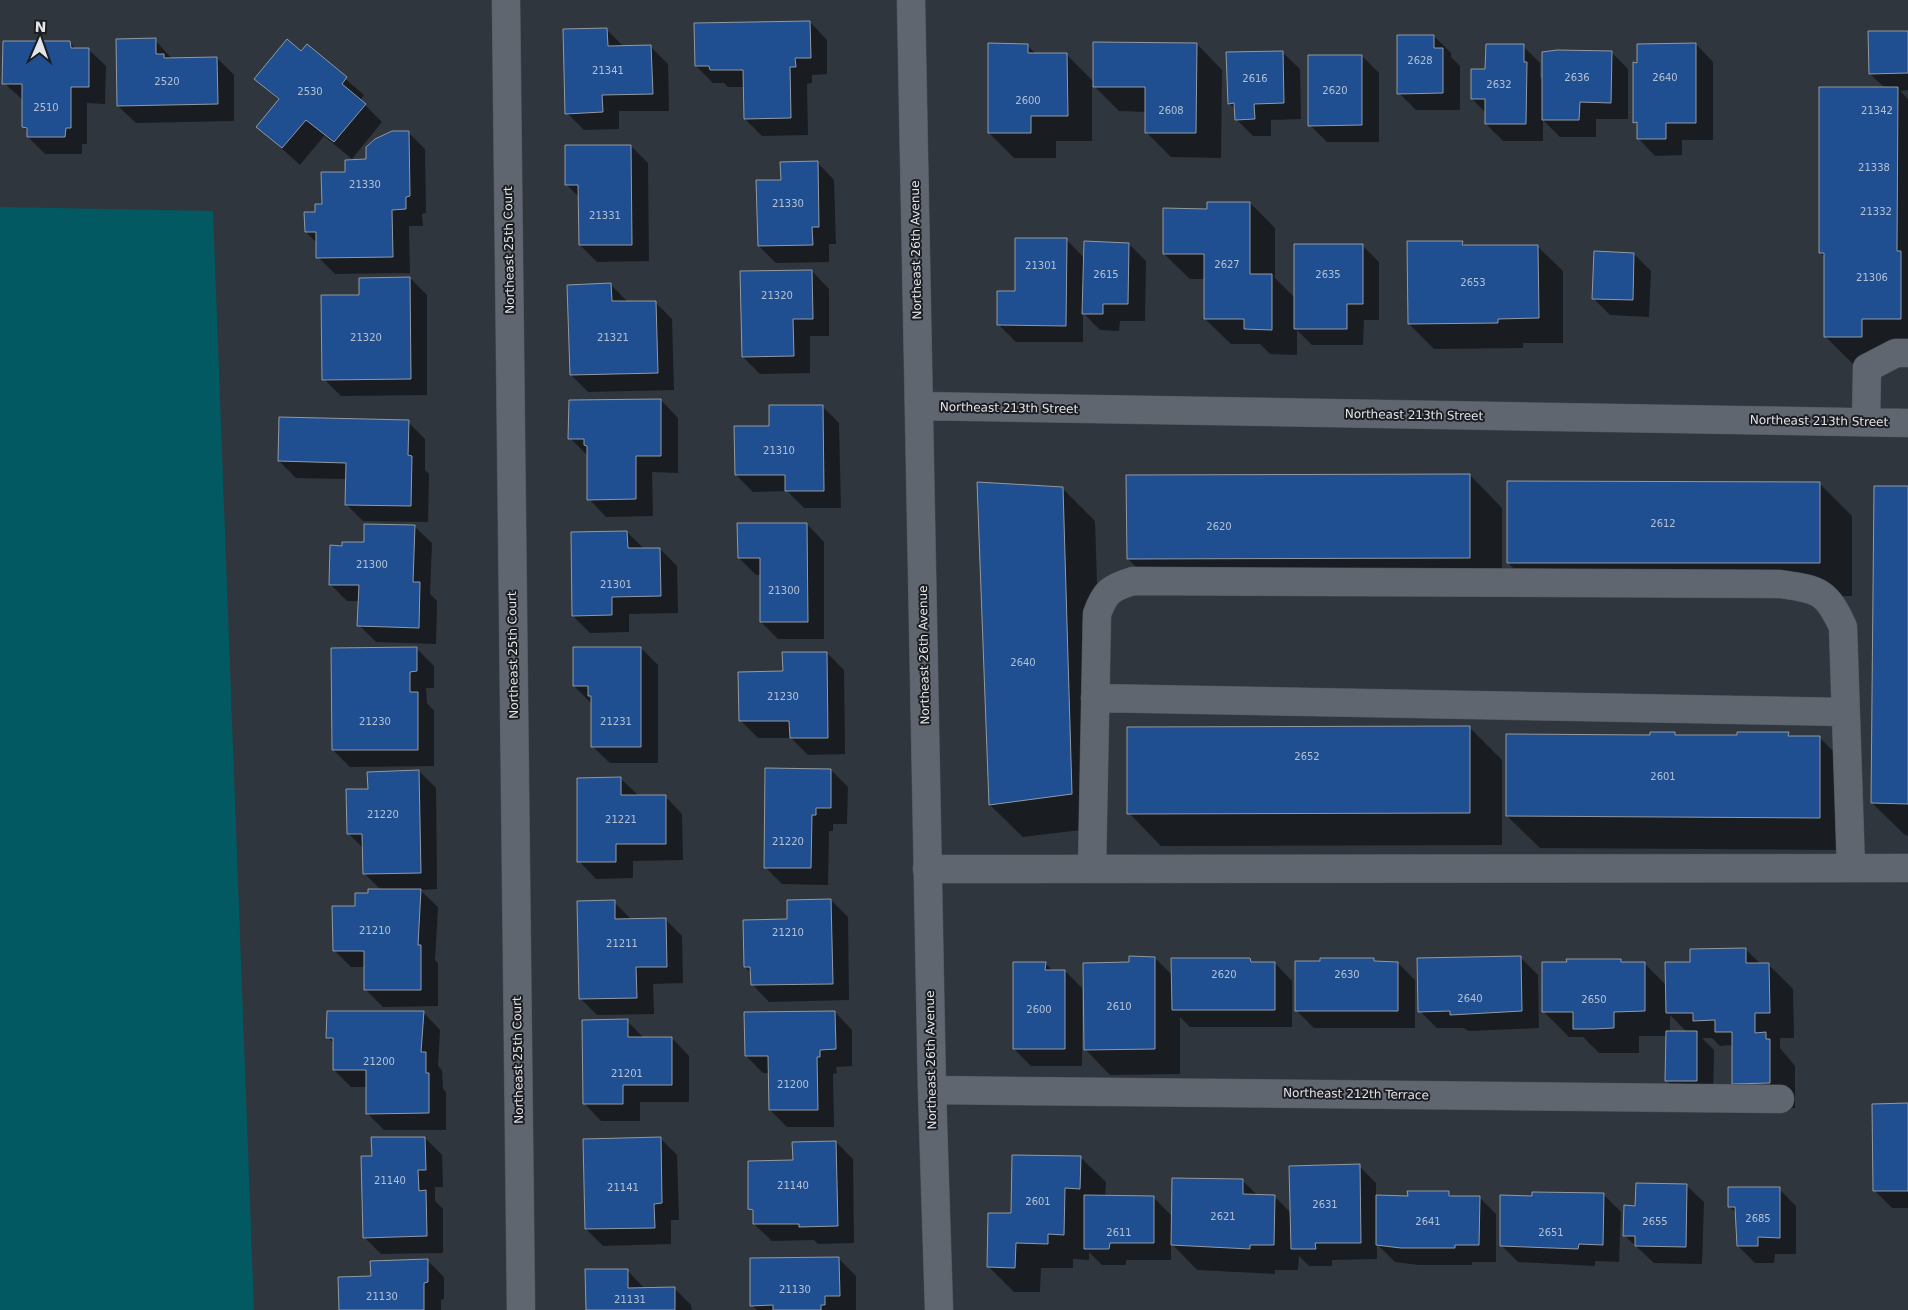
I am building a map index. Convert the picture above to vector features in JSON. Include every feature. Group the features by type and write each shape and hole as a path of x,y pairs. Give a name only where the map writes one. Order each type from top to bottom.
{"street":[{"name":"Northeast 25th Court","path":"506,0 520,1310"},
{"name":"Northeast 26th Avenue","path":"911,0 927,869 939,1310"},
{"path":"1866,422 1867,368 1896,353 1908,353"},
{"name":"Northeast 213th Street","path":"919,406 1908,423"},
{"path":"1092,869 1097,614 1104,597 1115,586 1133,581 1780,584 1819,592 1835,610 1843,627 1851,868"},
{"path":"1095,698 1845,712"},
{"path":"927,869 1908,868"},
{"name":"Northeast 212th Terrace","path":"932,1090 1780,1098"}],"water":[{"path":"0,207 213,211 254,1310 0,1310"}],"building":[{"path":"810,21 811,58 795,58 796,67 790,67 791,118 744,119 743,70 710,70 709,66 695,66 694,23"},
{"path":"607,28 608,46 651,45 653,94 602,95 603,112 565,114 563,29"},
{"path":"1868,31 1908,31 1908,73 1869,74"},
{"path":"1397,35 1434,35 1434,48 1443,48 1443,93 1397,94"},
{"path":"156,38 156,54 164,54 164,58 217,57 218,104 117,106 116,39"},
{"path":"287,39 301,51 307,44 347,77 342,84 366,104 334,142 306,120 282,148 256,127 279,99 254,79"},
{"path":"3,41 70,41 71,48 89,48 89,87 71,87 71,128 66,128 65,137 27,137 27,128 22,127 22,84 2,84"},
{"path":"1093,42 1197,43 1196,133 1145,133 1145,87 1093,87"},
{"path":"988,43 1028,44 1028,53 1067,53 1068,116 1031,116 1031,133 988,133"},
{"path":"1696,43 1696,123 1666,123 1666,139 1637,139 1637,122 1633,123 1633,62 1637,63 1637,44"},
{"path":"1486,44 1524,44 1524,62 1527,62 1526,124 1485,124 1485,99 1471,99 1471,69 1485,69"},
{"path":"1557,50 1612,51 1611,103 1580,102 1579,120 1542,120 1542,52"},
{"path":"1283,51 1284,103 1254,104 1255,119 1235,120 1234,103 1228,104 1226,52"},
{"path":"1308,55 1362,55 1362,125 1308,126"},
{"path":"1819,87 1898,87 1897,251 1901,251 1901,319 1862,319 1862,337 1824,337 1824,253 1819,253"},
{"path":"392,131 409,131 410,196 406,197 406,209 392,210 393,257 316,258 316,232 305,232 304,212 315,212 315,204 322,204 321,172 345,172 345,160 366,159 366,147 375,139"},
{"path":"565,145 631,145 632,245 579,245 578,185 565,185"},
{"path":"818,161 819,227 812,227 813,245 758,246 756,180 781,180 780,162"},
{"path":"1207,202 1250,202 1250,274 1272,274 1272,330 1244,329 1244,319 1204,319 1204,254 1163,254 1163,208 1207,209"},
{"path":"1015,238 1067,238 1066,326 997,325 997,291 1015,291"},
{"path":"1084,241 1129,243 1128,304 1103,304 1103,314 1082,314"},
{"path":"1407,241 1463,241 1462,245 1538,245 1539,318 1498,319 1498,323 1408,324"},
{"path":"1294,244 1363,244 1363,304 1347,304 1347,329 1294,329"},
{"path":"1594,251 1634,253 1633,300 1592,299"},
{"path":"812,270 813,319 793,319 794,356 742,357 740,271"},
{"path":"410,277 411,379 322,380 321,295 359,295 359,278"},
{"path":"611,283 612,301 656,301 658,373 570,375 567,285"},
{"path":"661,399 661,456 636,456 636,499 587,500 587,446 584,445 584,439 568,439 569,400"},
{"path":"769,405 823,405 824,491 785,491 785,475 735,475 734,426 769,426"},
{"path":"279,417 409,420 408,455 412,456 411,506 345,505 346,463 278,461"},
{"path":"1470,474 1470,558 1127,559 1126,475"},
{"path":"1507,481 1820,482 1820,563 1507,563"},
{"path":"977,482 1063,487 1072,794 989,805"},
{"path":"1874,486 1908,486 1908,804 1871,803"},
{"path":"737,523 807,523 808,622 760,622 760,558 738,558"},
{"path":"364,524 415,525 413,582 420,582 419,628 357,626 359,585 329,585 330,545 342,546 342,542 364,542"},
{"path":"627,531 628,548 660,548 661,596 612,597 612,615 572,616 571,532"},
{"path":"417,647 417,671 410,672 410,692 418,692 418,750 332,750 331,648"},
{"path":"573,647 641,647 641,747 591,747 591,696 588,696 588,686 573,686"},
{"path":"782,652 827,652 828,738 790,738 789,721 739,721 738,672 783,671"},
{"path":"1470,726 1470,813 1127,814 1127,727"},
{"path":"1650,732 1675,732 1675,735 1737,735 1737,732 1789,732 1788,736 1820,736 1820,818 1506,816 1506,734 1650,735"},
{"path":"765,768 831,769 831,808 816,808 816,815 812,815 811,868 764,868"},
{"path":"419,770 421,873 363,874 362,834 347,834 346,789 368,789 367,772"},
{"path":"621,777 621,795 666,795 666,844 616,844 616,862 577,862 577,778"},
{"path":"368,889 421,889 418,945 421,945 421,990 364,990 364,951 333,951 332,906 355,906 355,893 368,893"},
{"path":"831,899 833,984 751,985 750,967 744,967 743,920 787,919 787,900"},
{"path":"615,900 615,919 666,918 667,967 636,967 637,998 579,999 577,901"},
{"path":"1746,948 1746,963 1769,963 1770,1013 1755,1013 1755,1033 1766,1032 1766,1039 1770,1039 1770,1083 1732,1084 1732,1032 1715,1032 1715,1020 1693,1021 1693,1013 1666,1013 1665,962 1690,962 1690,949"},
{"path":"1129,956 1155,957 1155,1049 1084,1050 1083,963 1129,962"},
{"path":"1521,956 1522,1011 1450,1015 1450,1011 1418,1012 1417,958"},
{"path":"1171,958 1250,958 1251,962 1275,962 1275,1010 1172,1010"},
{"path":"1320,958 1374,958 1374,961 1398,962 1398,1011 1295,1011 1295,961 1320,961"},
{"path":"1566,959 1621,959 1621,962 1645,962 1645,1011 1614,1012 1614,1028 1594,1029 1573,1029 1573,1012 1542,1012 1542,962 1567,962"},
{"path":"1013,962 1046,962 1045,970 1065,970 1065,1049 1013,1049"},
{"path":"327,1011 424,1011 421,1052 426,1052 426,1073 429,1073 429,1113 366,1114 366,1070 333,1070 333,1038 326,1038"},
{"path":"835,1011 836,1049 820,1050 820,1057 817,1057 818,1110 769,1110 768,1056 745,1056 744,1012"},
{"path":"628,1019 628,1037 672,1037 672,1085 623,1085 623,1104 583,1104 582,1020"},
{"path":"1666,1031 1697,1031 1697,1081 1665,1081"},
{"path":"1908,1103 1908,1191 1873,1191 1872,1104"},
{"path":"371,1137 425,1137 426,1170 418,1170 419,1191 426,1190 427,1236 363,1238 361,1156 372,1156"},
{"path":"661,1137 662,1203 654,1204 655,1228 585,1229 583,1139"},
{"path":"836,1141 838,1226 799,1227 799,1224 753,1224 753,1210 748,1209 748,1161 793,1160 792,1142"},
{"path":"1012,1155 1081,1156 1080,1189 1065,1188 1064,1235 1048,1234 1048,1244 1016,1243 1015,1268 987,1267 988,1213 1011,1213"},
{"path":"1360,1164 1361,1243 1315,1243 1316,1249 1291,1249 1289,1166"},
{"path":"1172,1178 1243,1179 1243,1194 1275,1195 1274,1245 1250,1245 1250,1249 1171,1245"},
{"path":"1636,1183 1687,1184 1686,1247 1635,1246 1635,1236 1623,1236 1624,1205 1635,1206"},
{"path":"1728,1187 1780,1187 1780,1238 1758,1237 1758,1246 1737,1246 1735,1207 1728,1207"},
{"path":"1407,1191 1449,1191 1449,1196 1480,1196 1479,1245 1455,1245 1455,1248 1401,1248 1376,1245 1376,1195 1408,1196"},
{"path":"1532,1192 1604,1193 1603,1245 1579,1244 1578,1249 1500,1246 1500,1195 1532,1196"},
{"path":"1084,1195 1154,1196 1154,1243 1110,1243 1109,1249 1084,1249"},
{"path":"839,1257 840,1296 825,1296 825,1305 821,1305 821,1310 773,1310 773,1305 750,1306 750,1258"},
{"path":"428,1259 428,1282 424,1283 424,1310 339,1310 338,1277 371,1276 370,1261"},
{"path":"585,1269 628,1269 628,1288 675,1287 675,1310 586,1310"}]}
